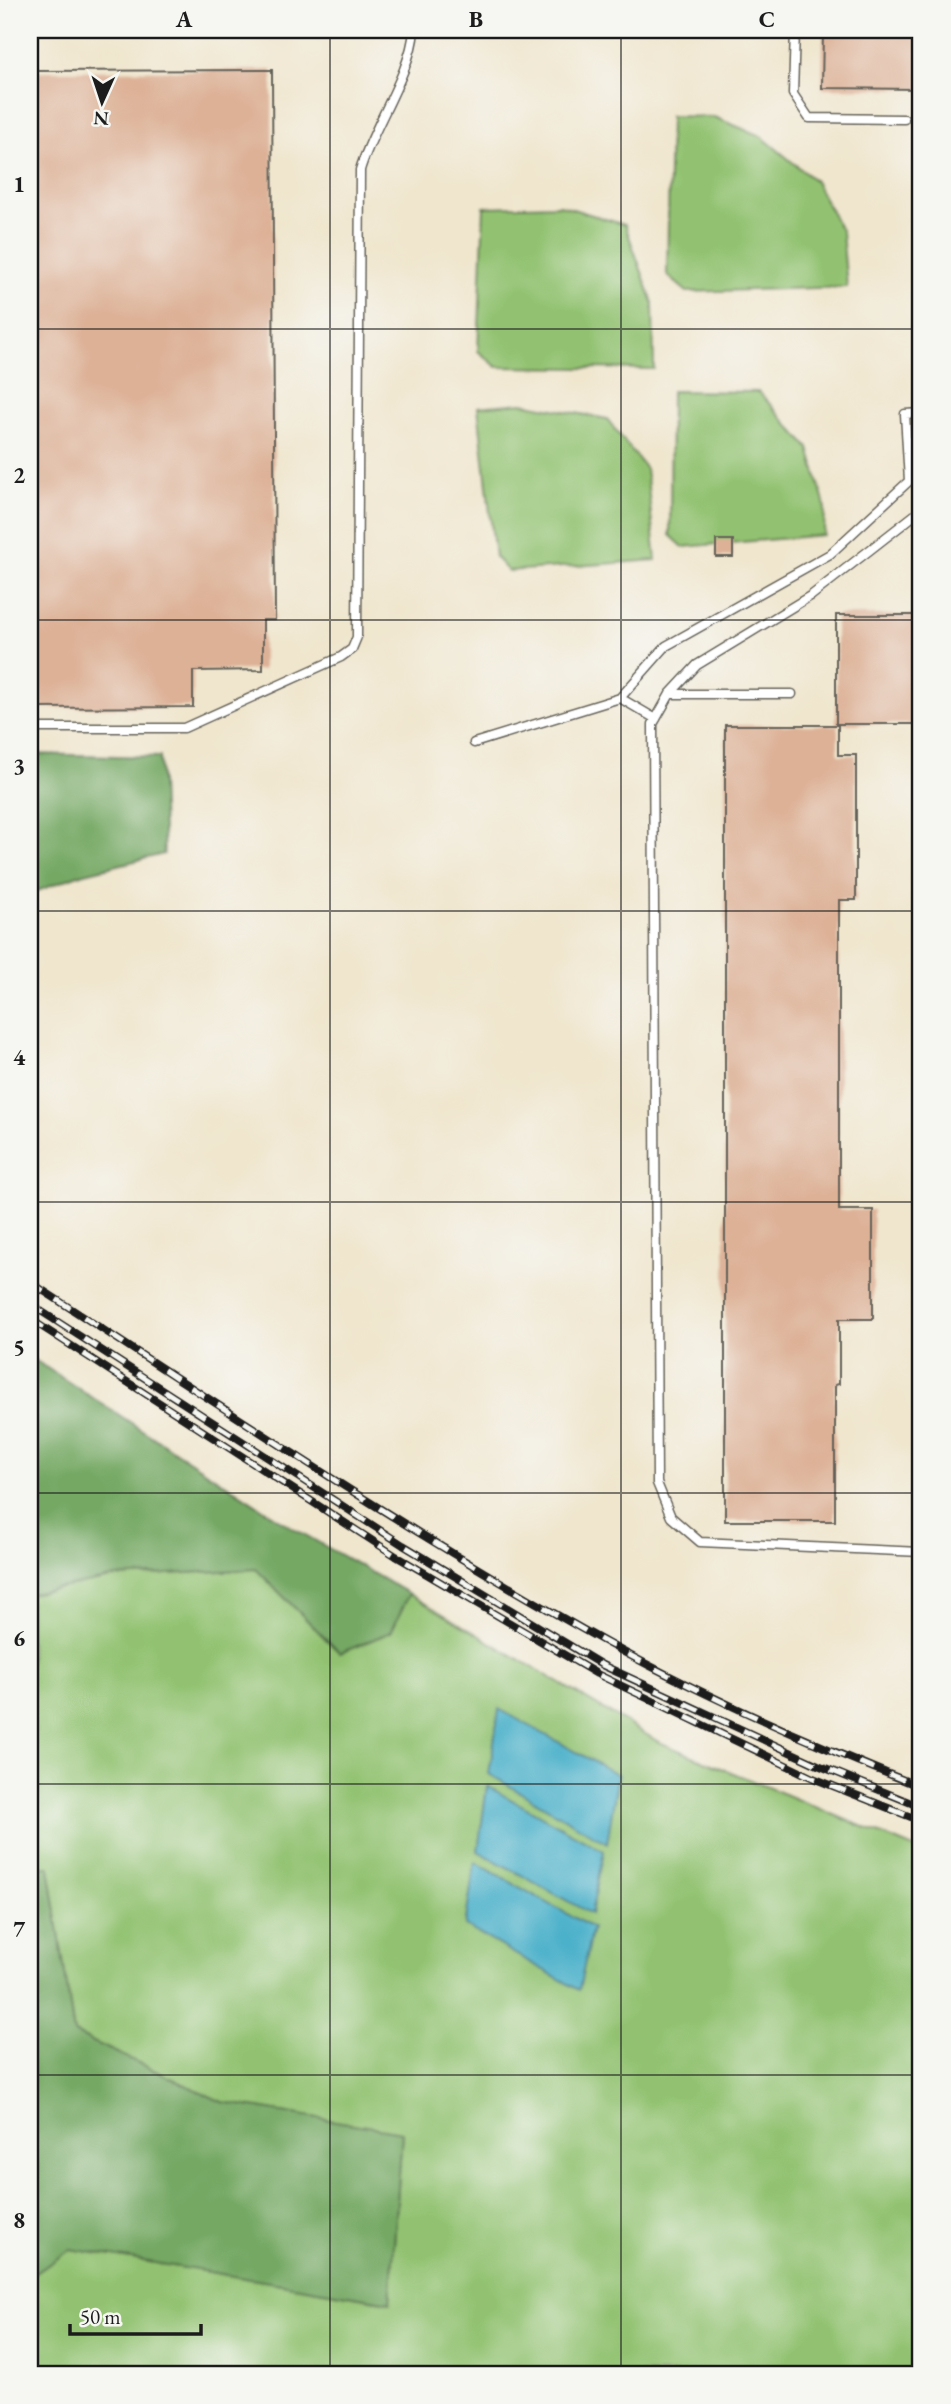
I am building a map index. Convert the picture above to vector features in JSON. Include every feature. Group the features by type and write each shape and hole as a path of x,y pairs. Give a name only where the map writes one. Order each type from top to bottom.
{"lane":[{"path":"30,728 184,728 341,657 352,649 357,637 360,170 368,143 409,55 414,30"},
{"path":"795,30 793,94 809,118 904,119"},
{"path":"909,481 905,414 921,413"},
{"path":"474,743 620,698 666,646 830,554 909,481 921,475"},
{"path":"921,510 812,595 697,665 670,694 656,719 653,738 657,1483 671,1517 701,1542 921,1552"},
{"path":"670,694 792,694"},
{"path":"620,698 656,719"}],"green space":[{"path":"670,116 714,117 761,136 815,181 842,232 847,287 687,292 667,275"},
{"path":"560,205 625,225 653,303 654,369 497,367 478,351 484,207"},
{"path":"671,391 759,392 809,448 825,506 824,535 683,547 670,535"},
{"path":"522,403 607,419 646,469 656,560 508,571 495,557 478,407"},
{"path":"30,754 160,757 164,854 81,874 30,894"},
{"path":"30,1357 288,1525 409,1594 391,1632 340,1653 256,1569 116,1577 30,1594"},
{"path":"256,1569 340,1653 391,1632 409,1594 659,1742 921,1851 921,2374 30,2374 30,2277 71,2249 390,2302 402,2132 222,2102 74,2033 49,1867 30,1867 30,1594 116,1577"},
{"path":"30,1867 49,1867 74,2033 222,2102 402,2132 390,2302 71,2249 30,2277"}],"water":[{"path":"499,1709 618,1775 607,1843 489,1774"},
{"path":"487,1786 604,1851 591,1914 478,1851"},
{"path":"475,1862 592,1928 579,1990 465,1926"}],"building":[{"path":"885,30 921,30 921,89 822,88 823,33 885,34"},
{"path":"272,70 275,620 263,620 263,670 193,671 193,707 30,708 30,71"},
{"path":"716,540 733,540 733,557 716,557"},
{"path":"836,615 921,615 921,724 836,724"},
{"path":"725,725 838,725 838,755 856,755 856,900 839,900 839,1210 873,1210 873,1319 839,1319 839,1384 835,1385 835,1521 725,1521"}],"railway":[{"path":"30,1282 388,1514 609,1644 802,1738 921,1787"},
{"path":"30,1304 403,1545 602,1665 818,1765 921,1807"},
{"path":"30,1319 396,1556 597,1674 813,1778 921,1821"}]}
